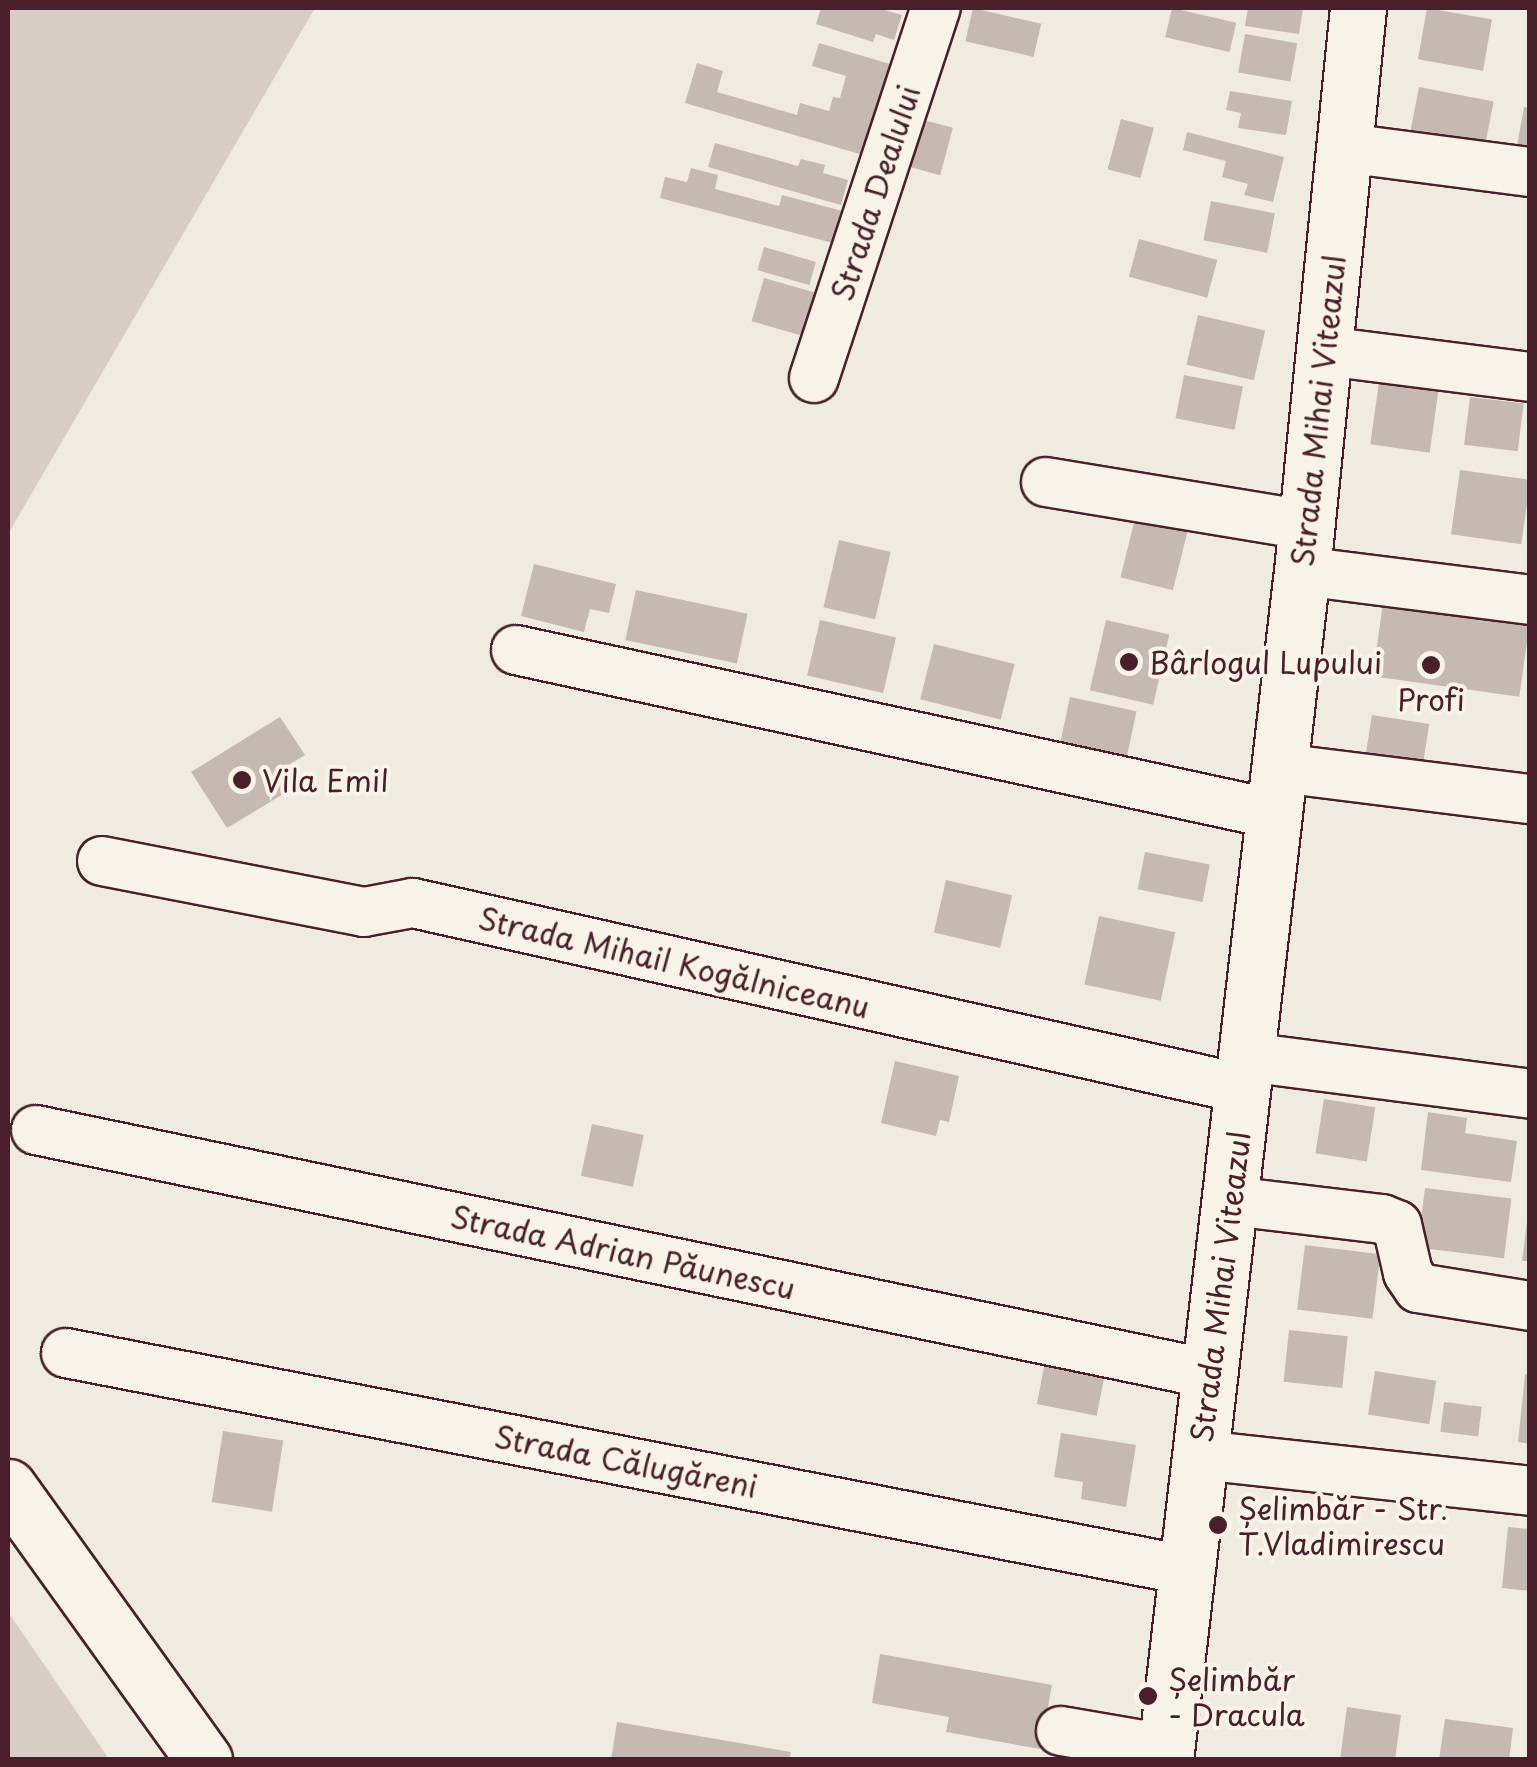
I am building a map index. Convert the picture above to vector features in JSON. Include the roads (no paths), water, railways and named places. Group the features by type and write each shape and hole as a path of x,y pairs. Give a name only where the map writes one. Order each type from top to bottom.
{"main road":[{"name":"Strada Mihai Viteazul","path":"1165,1754 1246,1073 1325,351 1358,8"},
{"path":"8,1487 204,1760"},
{"path":"8,1546 164,1760"}],"street":[{"name":"Strada Dealului","path":"814,378 936,8"},
{"path":"1345,148 1530,172"},
{"path":"1325,351 1530,377"},
{"path":"1046,482 1304,548 1530,600"},
{"path":"516,650 1277,791 1530,799"},
{"name":"Strada Mihail Kogălniceanu","path":"102,861 364,912 413,903 1246,1073 1530,1094"},
{"name":"Strada Adrian Păunescu","path":"36,1130 1210,1374"},
{"path":"1231,1201 1382,1219 1398,1226 1408,1273 1418,1288 1530,1306"},
{"name":"Strada Călugăreni","path":"66,1353 1186,1570"},
{"path":"1200,1454 1530,1492"},
{"path":"1061,1731 1165,1754"}],"place":[{"name":"Bârlogul Lupului","path":"1129,662"},
{"name":"Profi","path":"1431,665"},
{"name":"Vila Emil","path":"242,780"},
{"name":"Șelimbăr - Str. T.Vladimirescu","path":"1218,1525"},
{"name":"Șelimbăr - Dracula","path":"1148,1696"}]}
